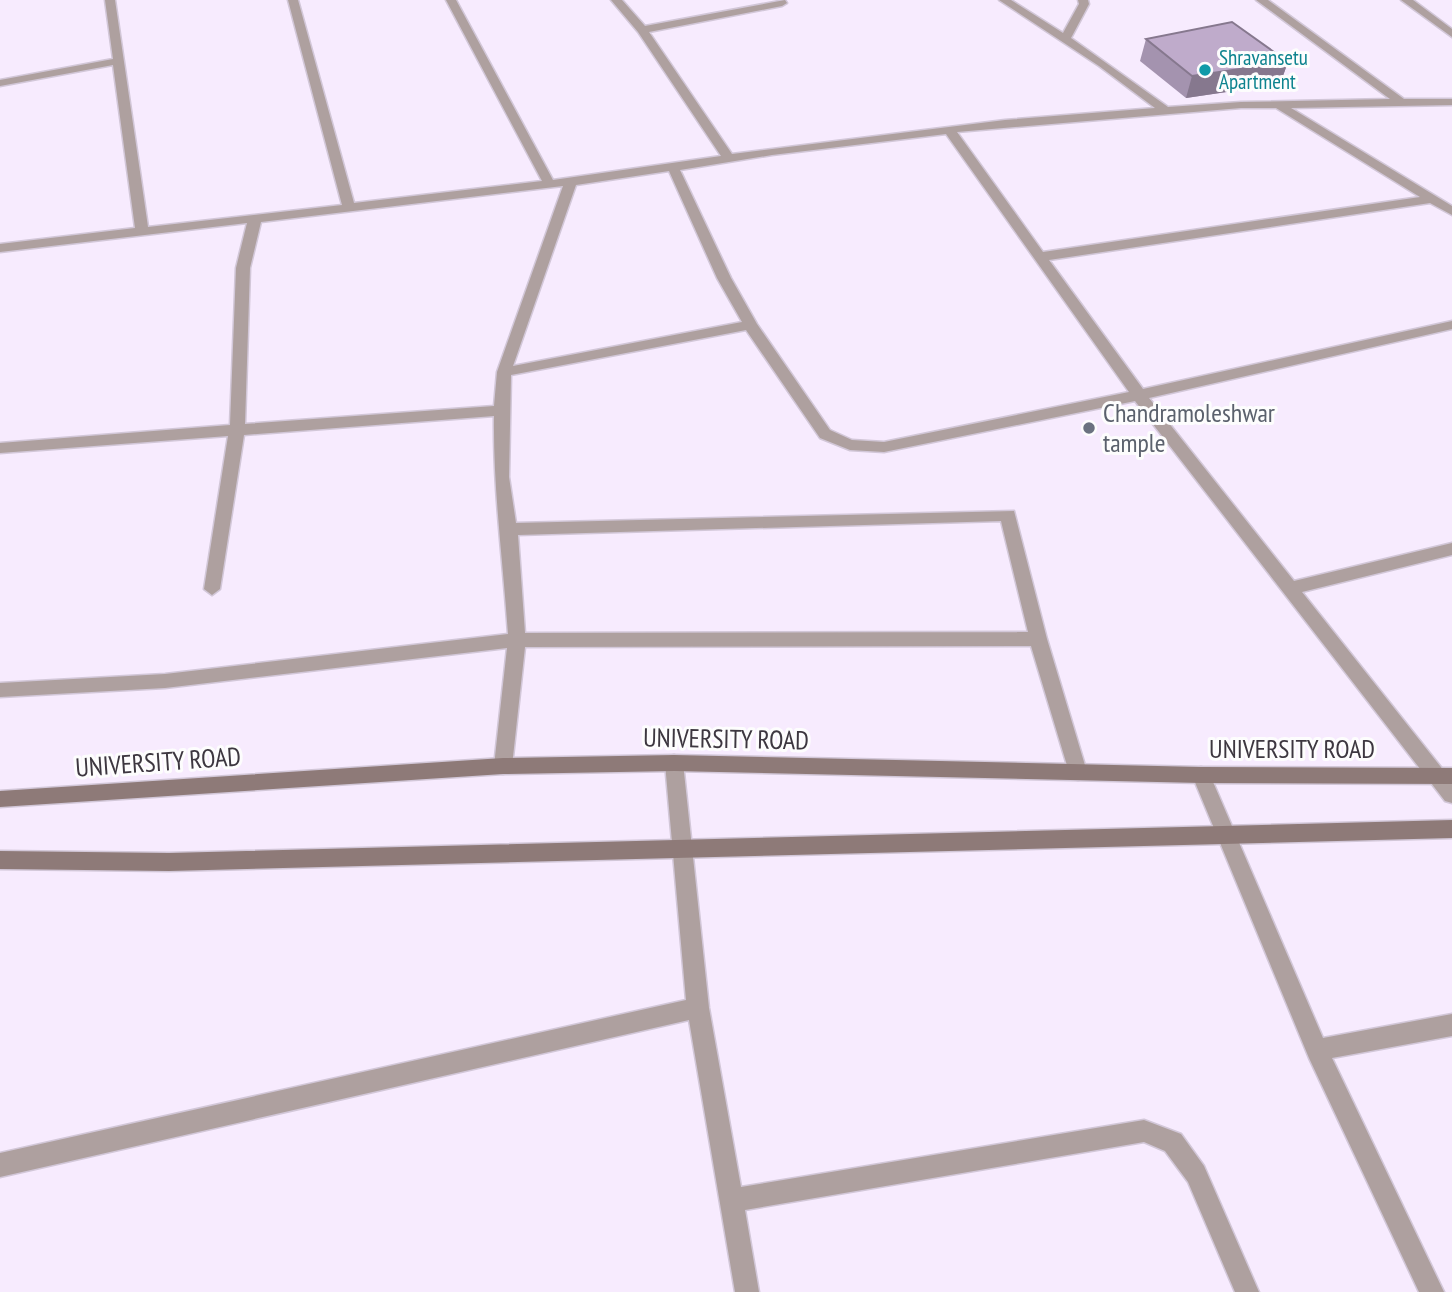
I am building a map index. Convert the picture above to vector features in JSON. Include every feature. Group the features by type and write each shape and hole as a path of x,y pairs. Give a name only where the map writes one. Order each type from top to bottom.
{"street":[{"path":"110,0 142,233"},
{"path":"293,0 349,208"},
{"path":"451,0 549,184"},
{"path":"616,0 642,30 728,157"},
{"path":"642,30 797,0"},
{"path":"1004,0 1065,39 1166,111"},
{"path":"1065,39 1084,4 1083,0"},
{"path":"1261,0 1402,103"},
{"path":"1406,0 1452,34"},
{"path":"0,83 119,61"},
{"path":"0,248 549,184 728,157 949,130 1166,111 1278,105 1452,102"},
{"path":"1278,105 1452,211"},
{"path":"949,130 1139,394 1291,588 1446,776 1452,795"},
{"path":"673,167 724,278 750,325 825,434 850,445 884,447 1452,325"},
{"path":"503,766 517,640 509,529 501,477 504,372 571,181"},
{"path":"1039,257 1432,199"},
{"path":"212,589 237,429 243,268 256,218"},
{"path":"504,372 750,325"},
{"path":"0,448 501,410"},
{"path":"509,529 1008,515 1038,639 1078,772"},
{"path":"1291,588 1452,549"},
{"path":"0,690 165,681 517,640 1038,639"},
{"path":"674,764 698,1008 747,1292"},
{"name":"UNIVERSITY ROAD","path":"0,799 503,766 674,764 1201,775 1446,776"},
{"path":"1201,775 1317,1050 1432,1292"},
{"path":"0,860 169,862 1452,829"},
{"path":"0,1165 698,1008"},
{"path":"1317,1050 1452,1026"},
{"path":"731,1200 1144,1131 1173,1142 1196,1174 1247,1292"}],"building":[{"path":"1232,22 1288,62 1192,76 1146,39"}],"place":[{"name":"Shravansetu Apartment","path":"1205,70"},
{"name":"Chandramoleshwar tample","path":"1089,428"}]}
